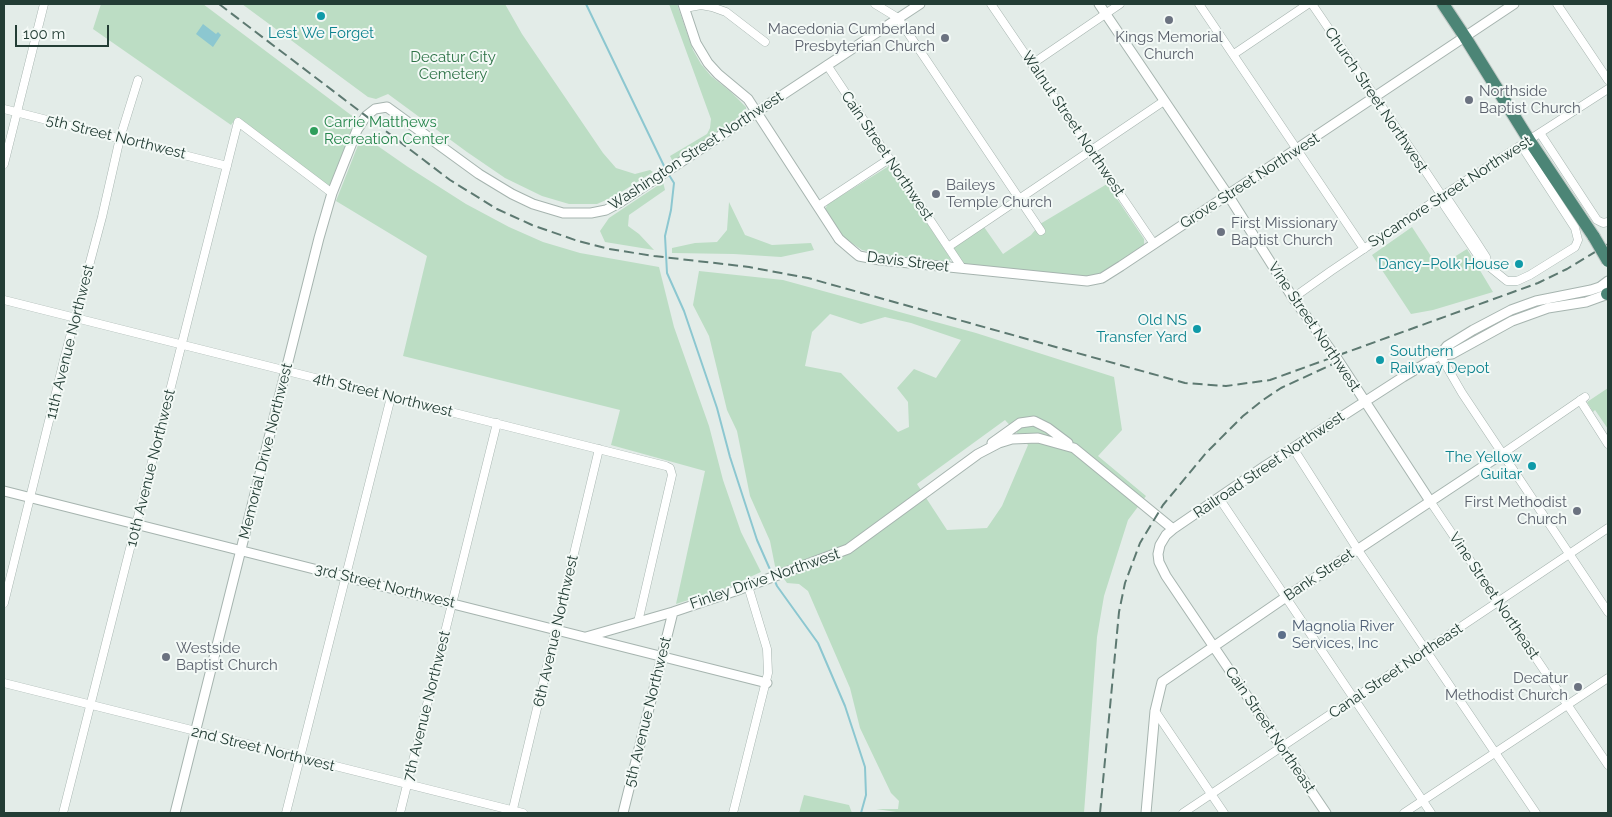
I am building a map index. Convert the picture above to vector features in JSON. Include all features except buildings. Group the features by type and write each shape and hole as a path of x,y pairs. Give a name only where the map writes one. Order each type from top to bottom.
{"highway":[{"path":"1443,4 1608,261"}],"street":[{"path":"4,164 44,4"},
{"path":"874,4 898,18 1041,231"},
{"name":"Washington Street Northwest","path":"387,107 479,174 512,194 549,209 577,214 592,213 606,210 657,178 920,4"},
{"name":"Walnut Street Northwest","path":"992,4 1154,244"},
{"name":"Vine Street Northwest","path":"1099,4 1228,195 1293,298 1339,362 1430,500"},
{"path":"1032,64 1120,4"},
{"path":"1199,4 1364,249"},
{"path":"1234,54 1310,4"},
{"name":"Church Street Northwest","path":"1310,4 1442,196 1444,205 1481,260 1507,281 1517,281 1575,247 1578,240 1576,228 1530,139"},
{"name":"Grove Street Northwest","path":"962,268 1088,281 1102,278 1298,150 1375,96 1514,4"},
{"path":"1557,4 1608,80"},
{"path":"684,6 712,6 726,12 765,42"},
{"name":"Davis Street","path":"684,6 696,43 708,63 718,74 742,93 839,239 860,256 880,260 962,268"},
{"name":"Cain Street Northwest","path":"827,65 962,268"},
{"name":"11th Avenue Northwest","path":"4,604 120,138 138,80"},
{"name":"Sycamore Street Northwest","path":"1293,298 1442,196 1608,89"},
{"path":"948,247 1164,101"},
{"name":"Memorial Drive Northwest","path":"175,813 319,238 332,193 357,130 363,120 375,109 387,107"},
{"name":"5th Street Northwest","path":"4,109 228,166"},
{"name":"10th Avenue Northwest","path":"63,813 238,122 287,161 332,193"},
{"path":"1530,139 1598,220 1603,223 1608,222"},
{"path":"818,206 889,158"},
{"name":"Railroad Street Northwest","path":"1214,646 1162,569 1158,554 1160,546 1166,535 1173,528 1293,448 1440,355 1447,346 1473,330 1511,310 1536,301 1591,290 1600,287 1608,281"},
{"path":"1608,294 1586,302 1548,308 1512,321 1452,354 1440,355 1502,454 1608,612"},
{"name":"4th Street Northwest","path":"4,300 666,466 672,472 638,622"},
{"path":"286,813 391,397"},
{"path":"1502,454 1582,399 1608,444"},
{"name":"Finley Drive Northwest","path":"586,637 672,612 762,582 848,550 1020,422 1034,422 1048,428 1173,528"},
{"name":"7th Avenue Northwest","path":"400,813 497,423"},
{"name":"Finley Drive Northwest","path":"978,454 1005,441 1029,437 1049,440 1074,448"},
{"path":"1293,448 1358,550 1536,813"},
{"name":"6th Avenue Northwest","path":"512,812 600,449"},
{"name":"Bank Street","path":"1146,813 1155,711 1162,682 1430,500 1502,454"},
{"name":"3rd Street Northwest","path":"4,491 767,682"},
{"path":"1219,498 1431,813"},
{"name":"Vine Street Northeast","path":"1430,500 1608,766"},
{"name":"Canal Street Northeast","path":"1183,813 1608,528"},
{"path":"733,813 768,673 767,649 748,586"},
{"name":"5th Avenue Northwest","path":"623,813 672,612"},
{"name":"Cain Street Northeast","path":"1214,646 1326,813"},
{"path":"1404,813 1608,678"},
{"name":"2nd Street Northwest","path":"4,683 222,737 407,786 512,812 523,813"},
{"path":"1155,711 1224,813"}],"green space":[{"path":"101,4 203,4 355,118 356,123 331,184 329,186 237,117 231,125 93,29"},
{"name":"Decatur City Cemetery","path":"242,4 505,4 522,34 603,153 616,168 635,174 650,170 653,172 615,196 597,204 569,204 542,196 505,178 388,94 376,99 368,97"},
{"path":"669,4 677,4 693,50 701,64 711,76 746,107 746,113 743,116 673,162 670,156 707,134 711,119"},
{"path":"362,135 466,204 509,227 543,242 580,253 659,267 674,327 709,426 723,480 741,532 761,572 726,588 676,604 705,471 611,445 620,410 403,356 427,256 336,201"},
{"path":"889,166 951,259 949,262 862,250 843,237 825,209 828,204"},
{"path":"663,182 665,190 629,215 628,226 639,234 654,250 605,242 600,231 609,218"},
{"path":"1107,184 1144,239 1144,245 1101,274 1086,279 963,264 953,248 984,227 1003,254 1031,235 1040,224"},
{"path":"729,202 745,235 772,245 811,243 814,250 781,257 672,253 672,248 695,243 717,242 727,230"},
{"path":"1412,227 1438,267 1467,249 1493,292 1433,310 1411,314 1372,255"},
{"path":"699,271 783,280 976,333 1114,377 1122,430 1098,456 1146,496 1128,520 1104,596 1097,637 1084,813 903,813 876,809 898,809 899,801 891,793 860,728 850,688 808,591 799,584 787,583 775,566 770,541 750,496 737,431 727,410 709,336 693,305","holes":["830,314 861,324 885,317 911,323 961,340 936,378 914,369 897,388 908,402 909,427 898,432 841,373 805,366 812,332","1005,420 1028,445 1002,506 987,528 947,530 917,484"]},
{"path":"1608,388 1608,429 1587,402"},
{"path":"804,795 849,805 852,813 799,813"}],"water":[{"path":"203,24 216,34 218,32 221,35 213,47 196,34"}],"waterway":[{"path":"586,4 665,168"},
{"path":"669,175 674,183 671,210 665,236 667,273 684,311 717,408 730,457 757,540 772,574"},
{"path":"774,579 818,643 845,706 865,767 866,795 861,813"}],"railway":[{"path":"219,4 450,180 497,209 532,225 578,241 609,249 749,267 808,278 1185,383 1226,386 1270,380 1538,283 1567,269 1608,244"},
{"path":"1100,813 1119,612 1125,583 1140,543 1163,505 1206,453 1243,416 1281,388 1333,364"}],"place":[{"name":"Lest We Forget","path":"321,16"},
{"name":"Kings Memorial Church","path":"1169,20"},
{"name":"Macedonia Cumberland Presbyterian Church","path":"945,38"},
{"name":"Northside Baptist Church","path":"1469,100"},
{"name":"Carrie Matthews Recreation Center","path":"314,131"},
{"name":"Baileys Temple Church","path":"936,194"},
{"name":"First Missionary Baptist Church","path":"1221,232"},
{"name":"Dancy–Polk House","path":"1519,264"},
{"name":"Old NS Transfer Yard","path":"1197,329"},
{"name":"Southern Railway Depot","path":"1380,360"},
{"name":"The Yellow Guitar","path":"1532,466"},
{"name":"First Methodist Church","path":"1577,511"},
{"name":"Magnolia River Services, Inc","path":"1282,635"},
{"name":"Westside Baptist Church","path":"166,657"},
{"name":"Decatur Methodist Church","path":"1578,687"}]}
